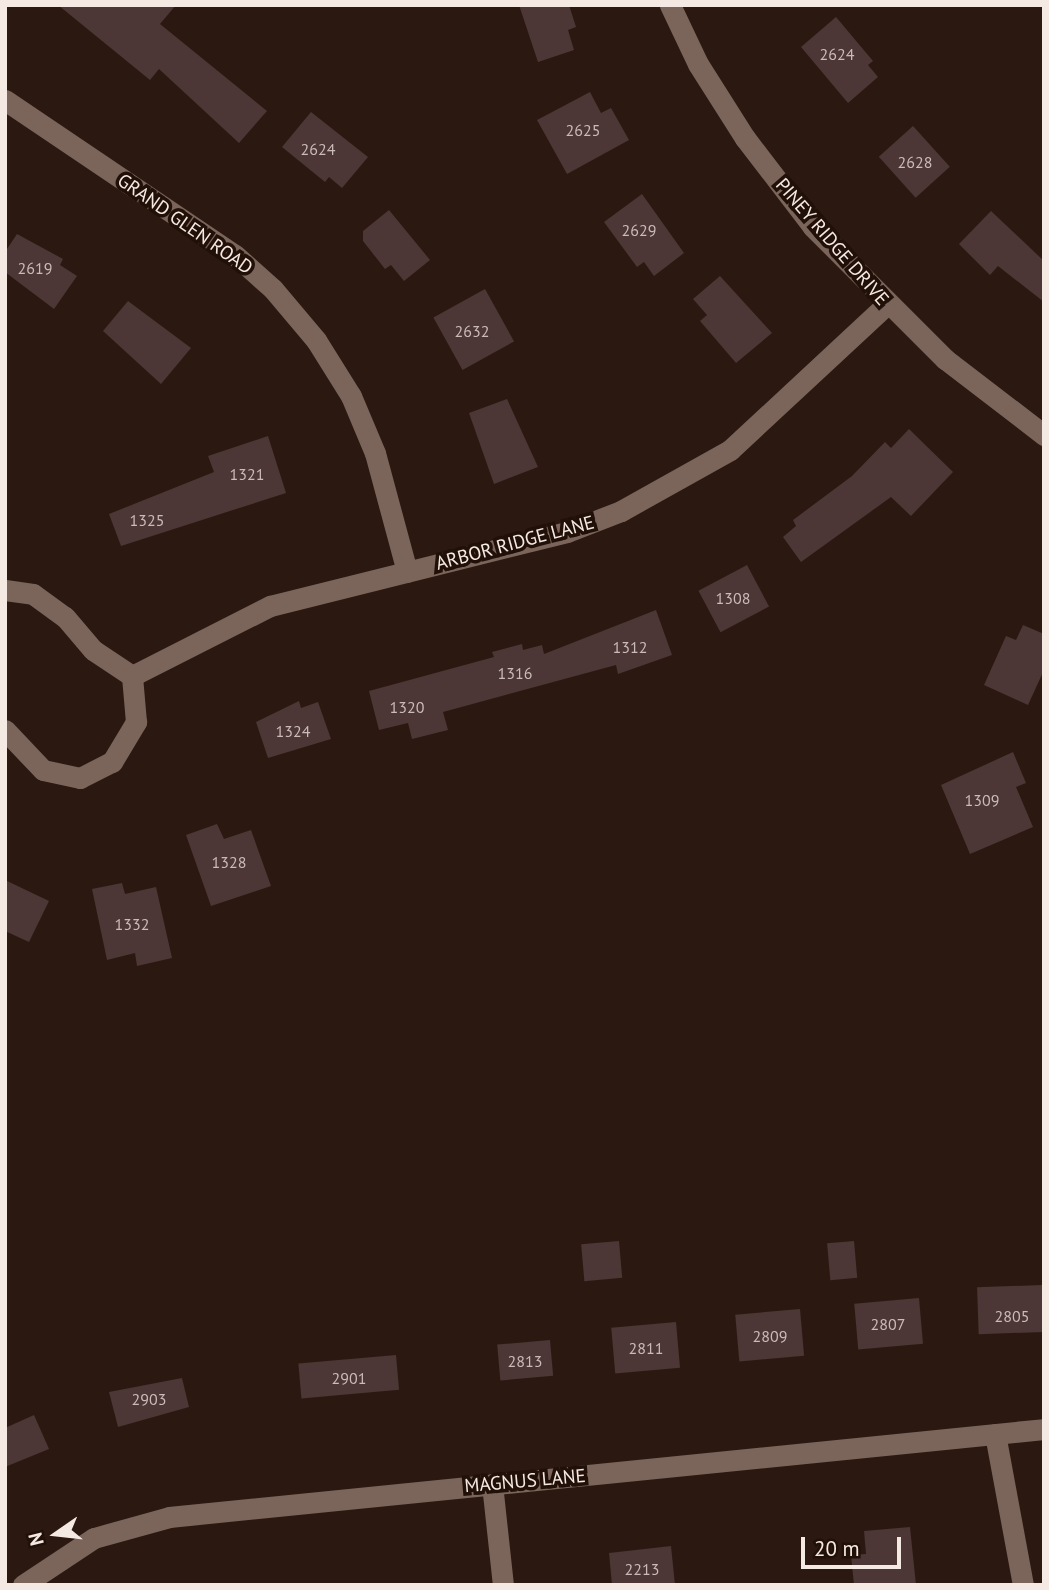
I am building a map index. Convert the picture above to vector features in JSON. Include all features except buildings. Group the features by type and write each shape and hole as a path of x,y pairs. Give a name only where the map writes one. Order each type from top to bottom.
{"street":[{"name":"PINEY RIDGE DRIVE","path":"670,5 698,64 745,138 813,227 886,305 945,359 1044,435"},
{"name":"GRAND GLEN ROAD","path":"5,100 234,255 273,289 316,340 351,396 375,453 407,572"},
{"name":"ARBOR RIDGE LANE","path":"132,676 270,606 568,532 681,481 776,413 886,305"},
{"path":"5,590 33,594 65,617 93,650 132,676 136,722 112,762 80,778 43,770 5,730"},
{"name":"MAGNUS LANE","path":"23,1585 94,1538 169,1517 1044,1429"},
{"path":"995,1434 1023,1585"},
{"path":"492,1484 503,1585"}]}
